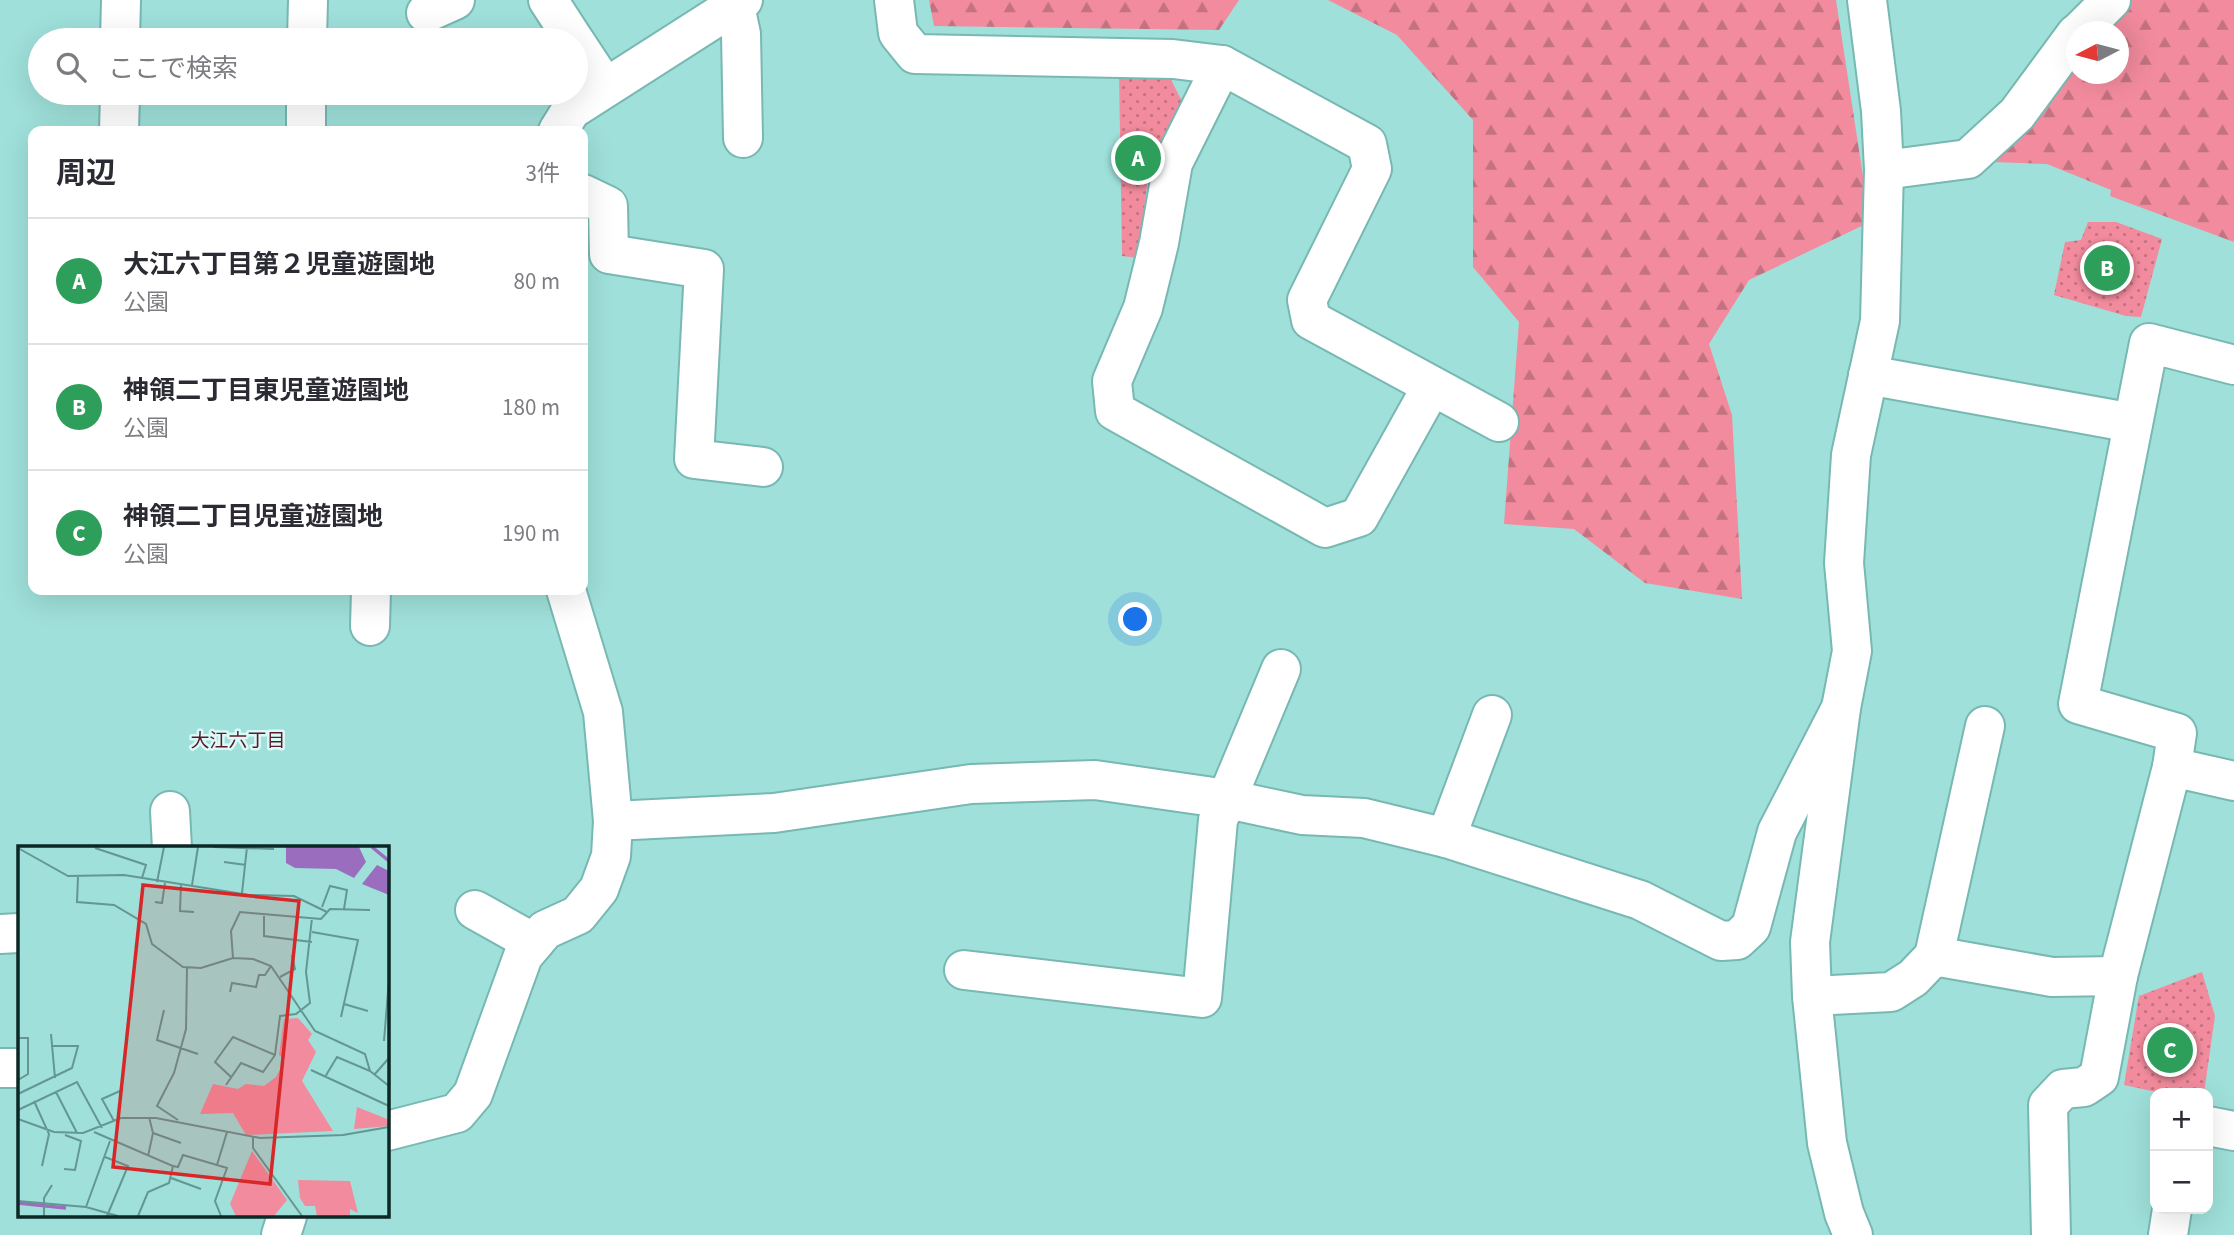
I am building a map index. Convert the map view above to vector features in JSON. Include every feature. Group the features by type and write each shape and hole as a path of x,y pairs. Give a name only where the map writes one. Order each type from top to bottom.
{"street":[{"path":"120,28 121,0"},
{"path":"307,28 308,0"},
{"path":"548,0 566,28"},
{"path":"894,0 898,33 915,54 1173,59 1222,65 1367,144 1372,169 1307,300 1311,320 1499,422"},
{"path":"1853,1235 1844,1213 1827,1143 1812,996 1811,942 1841,708 1852,651 1844,563 1851,455 1880,321 1884,170 1881,111 1867,0"},
{"path":"2090,21 2111,0"},
{"path":"588,98 739,3 743,138"},
{"path":"1884,170 1968,159 2017,114 2066,49"},
{"path":"588,61 605,87"},
{"path":"1222,65 1173,163 1159,243 1143,308 1111,381 1115,411 1325,528 1359,517 1432,386"},
{"path":"119,126 120,105"},
{"path":"306,105 306,126"},
{"path":"561,126 571,110 578,105"},
{"path":"588,196 608,206 609,254 704,269 694,459 763,467"},
{"path":"2051,1235 2048,1105 2063,1089 2084,1087 2099,1077 2118,976 2172,767 2177,733 2078,704 2149,343 2234,365"},
{"path":"1868,375 2133,423"},
{"path":"388,1131 457,1113 473,1094 523,956 545,930 578,915 599,889 611,856 613,821 603,712 568,595"},
{"path":"964,970 1202,998 1218,820 1281,669"},
{"path":"613,821 774,813 971,784 1095,780 1227,799 1302,815 1364,818 1446,838 1640,900 1720,941 1737,940 1751,927 1777,832 1841,708"},
{"path":"1446,838 1492,715"},
{"path":"1812,996 1891,992 1913,978 1934,956 1985,726"},
{"path":"2172,767 2234,782"},
{"path":"170,811 172,846"},
{"path":"475,910 534,943"},
{"path":"0,934 18,933"},
{"path":"1934,956 2052,977 2118,976"},
{"path":"0,1068 18,1068"},
{"path":"2213,1127 2234,1131"},
{"path":"2168,1235 2171,1214"},
{"path":"281,1235 286,1218"}],"green space":[{"path":"929,0 1239,0 1219,30 934,26"},
{"path":"1328,0 1836,0 1870,222 1749,280 1709,344 1732,415 1742,599 1645,583 1574,529 1504,524 1519,322 1473,267 1473,120 1397,35"},
{"path":"2128,0 2234,0 2234,242 2110,196 2111,190 2047,164 1992,162 2066,66 2066,84 2129,84 2129,21 2106,21"},
{"path":"1119,73 1169,76 1182,101 1163,137 1148,178 1138,258 1122,256"},
{"path":"2088,222 2116,222 2162,239 2141,317 2126,316 2054,295 2065,242 2081,240"},
{"path":"2202,972 2215,1016 2205,1088 2150,1088 2150,1091 2124,1085 2139,996"}],"place":[{"name":"大江六丁目第２児童遊園地","path":"1138,158"},
{"name":"神領二丁目東児童遊園地","path":"2107,268"},
{"name":"神領二丁目児童遊園地","path":"2170,1050"}],"district":[{"name":"大江六丁目","path":"238,741"}]}
